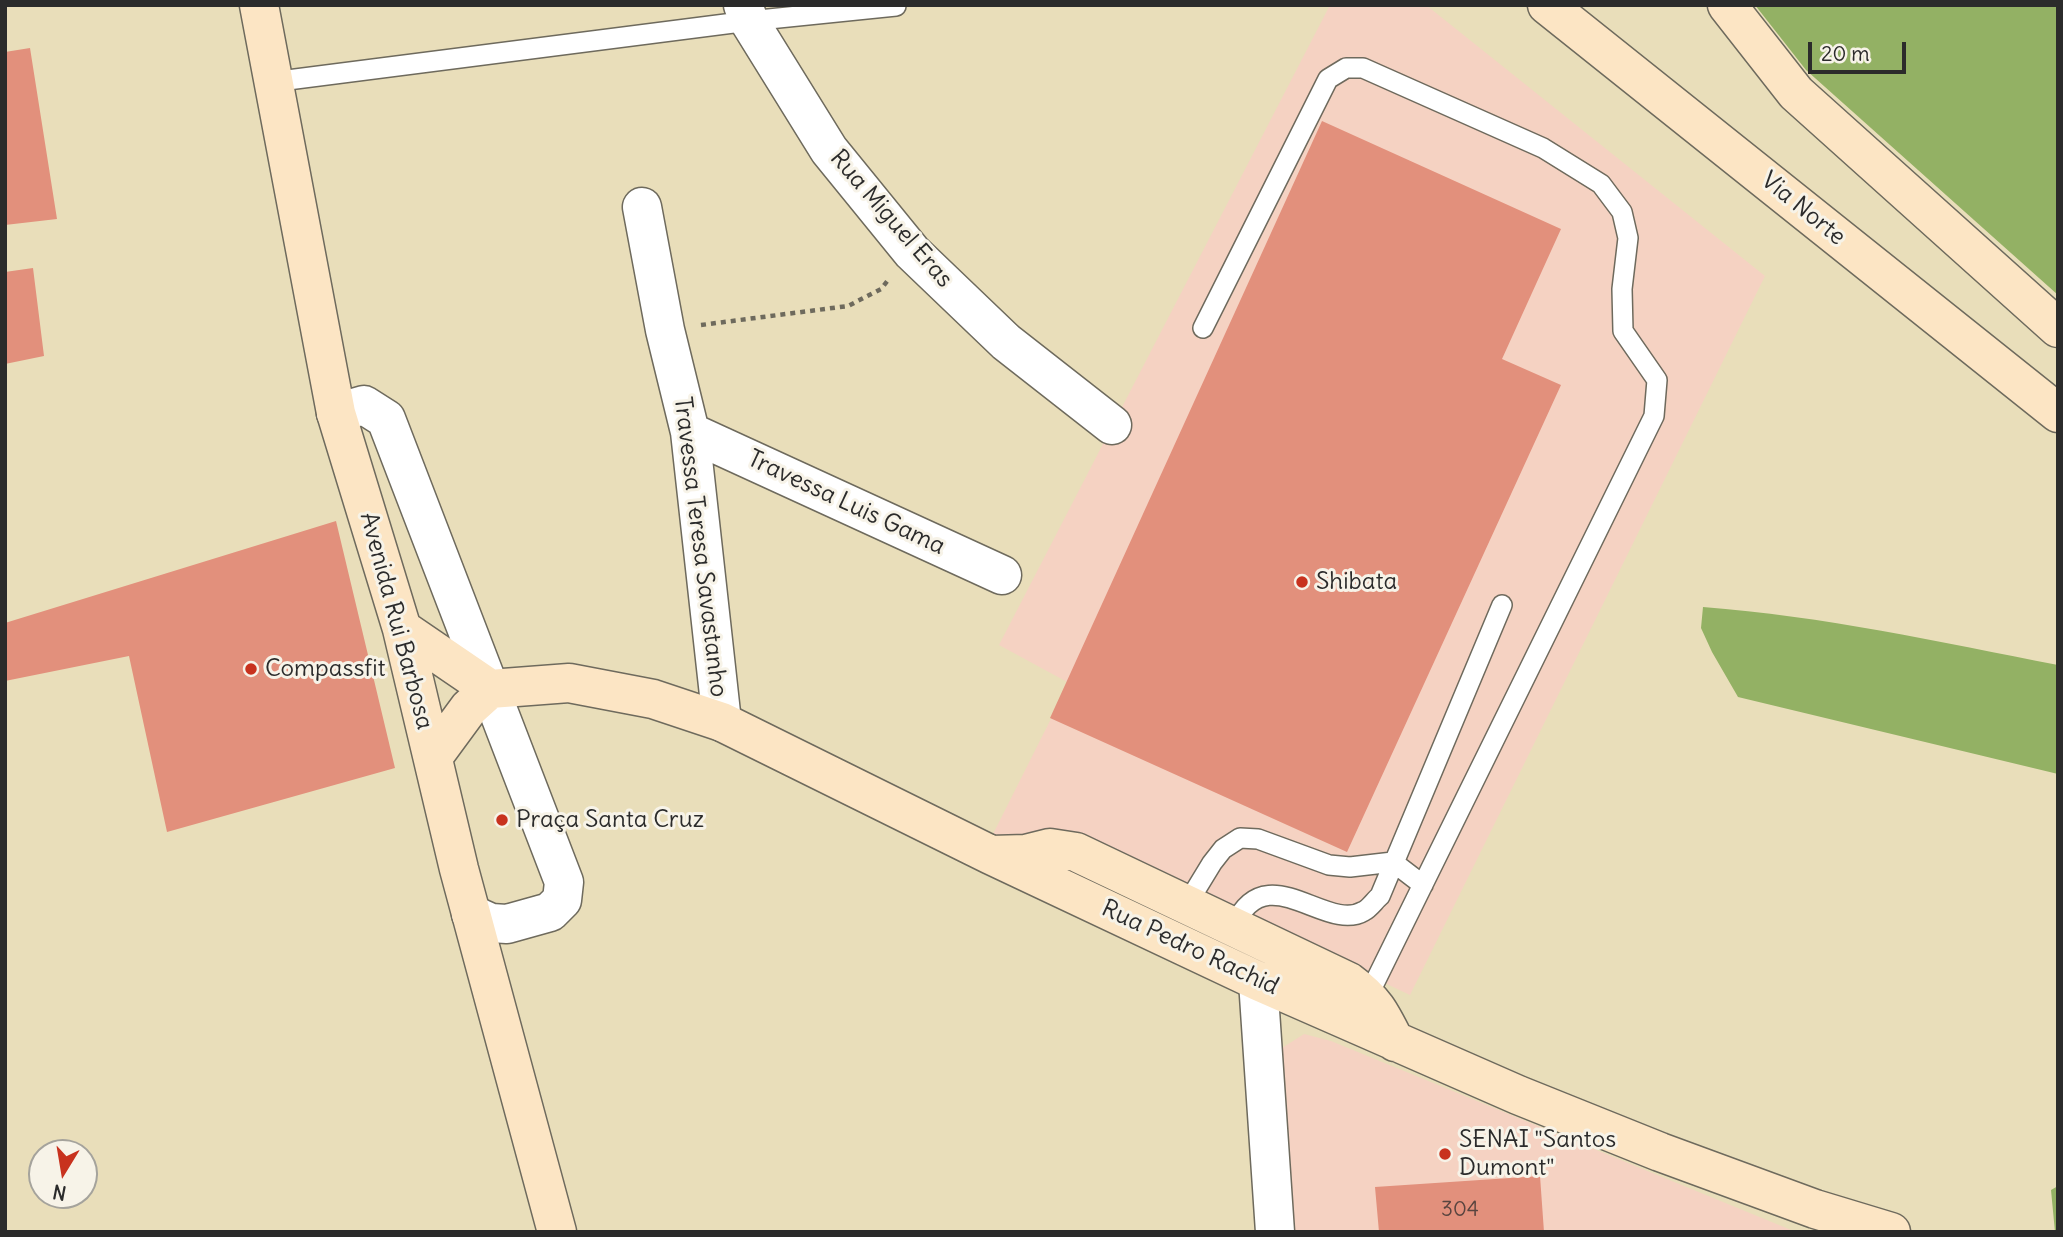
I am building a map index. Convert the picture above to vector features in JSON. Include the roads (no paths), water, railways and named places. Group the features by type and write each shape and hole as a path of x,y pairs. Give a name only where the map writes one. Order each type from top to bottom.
{"main road":[{"name":"Avenida Rui Barbosa","path":"259,5 336,413 402,629 471,914 558,1232"},
{"name":"Via Norte","path":"1548,5 2058,413"},
{"path":"1727,5 1796,93 2058,328"},
{"path":"402,629 490,689 469,708 433,757"},
{"name":"Rua Pedro Rachid","path":"490,689 569,683 653,699 722,722 991,855 1258,981 1395,1042 1660,1152 1815,1209 1891,1232"},
{"path":"991,855 1026,854 1050,848 1076,852 1349,982 1368,996 1381,1013 1395,1042"}],"street":[{"name":"Rua Miguel Eras","path":"746,13 829,150 912,252 1006,342 1112,425"},
{"name":"Travessa Teresa Savastanho","path":"642,207 665,330 690,432 722,722"},
{"path":"336,413 364,405 386,419 564,882 562,900 550,912 507,924 491,923 471,914"},
{"name":"Travessa Luis Gama","path":"690,432 1002,575"},
{"path":"1258,981 1275,1232"}],"lane":[{"path":"272,82 746,13 896,6"},
{"path":"1203,328 1328,79 1346,68 1363,68 1543,148 1601,184 1622,212 1628,238 1622,289 1623,331 1657,380 1654,416 1368,996"},
{"path":"1234,926 1239,914 1259,897 1271,895 1335,913 1352,915 1364,911 1380,896 1502,605"},
{"path":"1187,904 1223,849 1240,838 1258,839 1329,865 1350,867 1393,862 1423,885"}],"place":[{"name":"Shibata","path":"1302,582"},
{"name":"Compassfit","path":"251,669"},
{"name":"Praça Santa Cruz","path":"502,820"},
{"name":"SENAI \"Santos Dumont\"","path":"1445,1154"}]}
